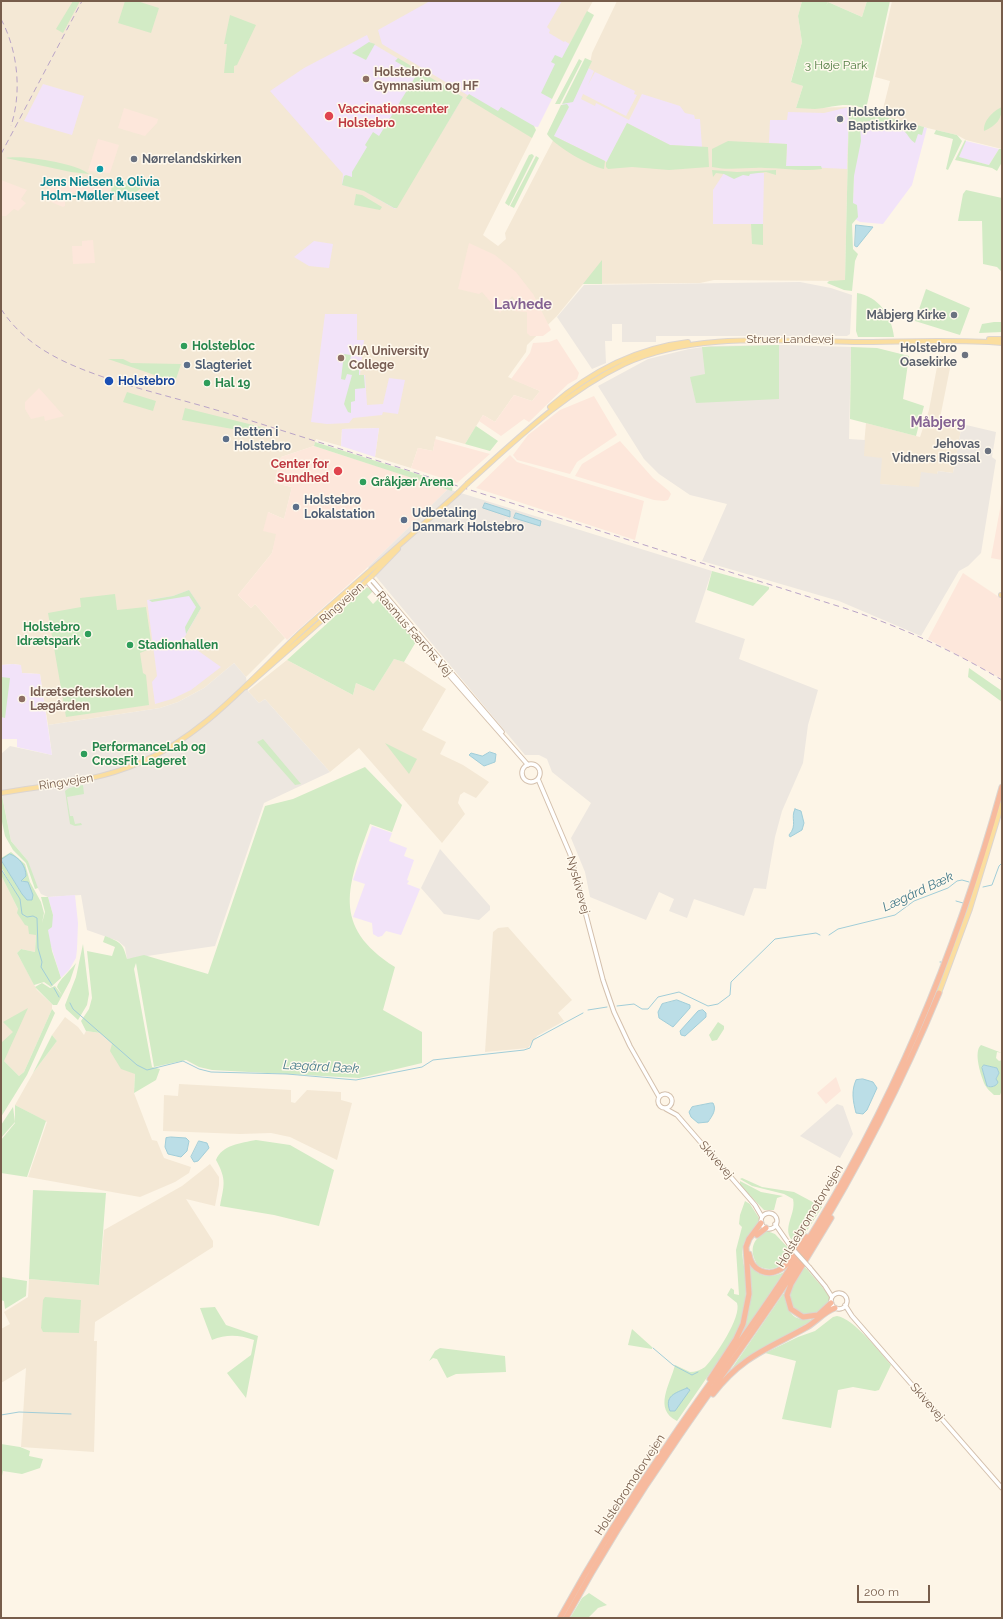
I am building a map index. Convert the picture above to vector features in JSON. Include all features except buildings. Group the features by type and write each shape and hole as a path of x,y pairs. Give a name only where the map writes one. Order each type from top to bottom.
{"highway":[{"name":"Holstebromotorvejen","path":"560,1618 595,1558 770,1300 842,1184 900,1071 935,992 966,908 1002,787"},
{"name":"Holstebromotorvejen","path":"566,1618 619,1527 671,1444 774,1303 807,1252 861,1159 904,1073 939,993"},
{"path":"832,1300 818,1315 812,1318 803,1317 791,1309 787,1295 791,1284 850,1184 861,1159"},
{"path":"768,1228 751,1241 749,1246 749,1258 758,1269 772,1272 785,1266 793,1258 842,1184"},
{"path":"671,1444 740,1332 746,1315 749,1294 746,1247 750,1238 761,1223"},
{"path":"671,1444 716,1389 737,1368 758,1352 809,1326 838,1308"}],"main road":[{"name":"Struer Landevej","path":"586,379 611,365 650,350 701,340 1002,339"},
{"name":"Struer Landevej","path":"593,382 619,367 648,355 668,348 701,343 1002,342"},
{"name":"Ringvejen","path":"1,793 101,777 135,765 157,755 192,733 229,701 365,574 458,493 539,419 552,405 586,379"},
{"name":"Ringvejen","path":"539,419 593,382"},
{"name":"Ringvejen","path":"229,701 260,677 369,579 415,532"},
{"name":"Rasmus Færchs Vej","path":"369,579 373,581 487,713 526,766"},
{"path":"534,765 539,769 540,775 536,781 528,782 523,778 522,774 526,766 534,765"},
{"name":"Nyskivevej","path":"536,781 564,838 570,854 604,980 625,1037 654,1087"},
{"name":"Holstebromotorvejen","path":"939,993 970,909 1002,804"},
{"path":"654,1087 663,1094 670,1096 672,1105 666,1109 659,1106 659,1097 654,1087"},
{"path":"659,1097 663,1094"},
{"name":"Skivevej","path":"672,1105 677,1115 755,1205 766,1214"},
{"name":"Skivevej","path":"666,1109 677,1115"},
{"name":"Skivevej","path":"755,1205 762,1217"},
{"path":"782,1236 761,1223 762,1217 766,1214 774,1215 776,1220 775,1224 782,1236 825,1286 838,1308 845,1305 845,1297 841,1294 836,1294 825,1286"},
{"path":"768,1228 775,1224"},
{"path":"832,1300 836,1294"},
{"name":"Skivevej","path":"845,1305 852,1316 1002,1488"},
{"name":"Skivevej","path":"838,1308 852,1316"}],"shaded area":[{"path":"1,1 593,1 562,58 534,126 532,138 483,235 498,246 506,239 505,233 588,73 592,53 617,1 802,1 798,16 802,42 791,81 803,86 796,108 849,107 845,281 714,280 700,283 583,284 557,316 527,345 526,352 508,377 540,391 532,401 514,395 495,422 483,415 465,444 436,436 433,451 418,448 411,468 375,457 379,428 342,429 341,446 316,439 314,446 281,457 274,483 292,487 284,519 268,512 277,534 272,553 238,595 251,608 255,604 285,638 246,677 234,663 204,688 178,702 160,708 48,725 40,674 22,673 20,665 1,665"},
{"path":"430,1 562,1 547,27 550,30 549,33 571,45 546,95 552,99 538,127 516,124 382,44 378,30"},
{"path":"812,1 867,1 862,17 828,2 827,6"},
{"path":"892,1 1002,1 1002,149 966,140 957,135 881,117 890,81 875,77"},
{"path":"367,35 370,42 463,97 395,209 363,190 342,185 343,174 270,91 304,68"},
{"path":"582,65 594,71 588,85 595,72 635,91 634,94 637,95 626,116 583,94 581,99 595,106 596,103 629,120 642,94 680,106 685,113 694,115 695,119 700,119 702,147 670,145 627,123 607,162 548,133"},
{"path":"43,84 84,96 72,135 24,121"},
{"path":"849,107 847,169 786,166 787,144 769,143 770,120 787,120 788,112 824,113"},
{"path":"124,108 158,119 157,123 145,136 118,128"},
{"path":"864,115 927,128 912,185 883,224 860,222 855,219 853,203 855,127"},
{"path":"98,139 119,145 110,173 88,171"},
{"path":"966,141 999,149 989,165 958,157"},
{"path":"724,173 764,173 763,224 713,224 713,190"},
{"path":"1,180 27,190 21,199 26,203 18,211 14,209 6,216 1,216"},
{"path":"77,180 112,183 111,194 65,193 65,206 63,207 49,201 48,183"},
{"path":"93,240 95,263 73,264 72,246 82,246 82,241"},
{"path":"314,241 333,244 329,268 309,266 294,257"},
{"path":"469,243 495,255 516,272 533,294 551,330 543,336 530,336 527,333 527,312 513,311 518,303 512,296 500,313 482,292 479,294 458,289"},
{"path":"800,282 831,288 852,295 850,334 847,336 656,336 656,342 622,342 622,324 612,324 612,341 605,341 606,363 592,369 557,317 584,285"},
{"name":"VIA University College","path":"325,314 357,314 357,340 364,340 360,375 365,375 367,405 383,404 389,378 405,380 398,414 383,412 382,415 353,418 349,423 327,424 311,422"},
{"path":"557,339 579,373 577,379 568,384 529,422 524,419 501,436 479,421 483,415 495,422 514,395 532,401 540,391 511,379 530,353 533,343 549,342"},
{"path":"786,345 851,347 849,439 865,440 864,456 882,458 880,484 919,487 921,472 937,474 938,471 953,473 962,424 996,432 992,457 996,460 981,553 968,566 959,571 921,636 839,601 702,561 727,504 690,495 659,474 644,459 598,386 648,359 689,349 710,346"},
{"path":"939,356 952,358 940,418 962,424 953,473 938,471 937,474 919,488 880,484 863,456 866,423 920,437 929,410"},
{"path":"39,388 64,416 45,421 44,416 31,419 25,409 25,402"},
{"path":"594,396 617,435 577,462 570,474 517,460 513,455 528,435 560,410"},
{"path":"379,428 375,457 341,446 342,429"},
{"path":"435,439 490,454 457,483 411,468 418,448 433,451"},
{"path":"620,441 653,478 669,491 671,494 668,500 654,500 575,476 582,464"},
{"path":"314,446 448,489 368,567 287,640 255,604 251,608 238,595 272,553 276,534 263,531 268,512 284,519 292,487 274,483 281,457"},
{"path":"510,455 517,462 644,501 635,540 476,488"},
{"path":"448,489 712,571 695,622 745,639 739,659 818,690 808,725 803,763 782,811 775,837 766,889 754,888 744,916 694,899 687,918 669,911 674,899 659,892 646,920 590,897 585,872 571,838 591,803 552,772 547,759 539,755 525,755 368,567"},
{"path":"1002,498 1002,560 991,558"},
{"path":"963,573 1002,599 1002,679 928,639"},
{"path":"189,590 201,608 183,640 221,667 191,690 172,699 155,704 152,682 157,676 147,600 173,596"},
{"path":"394,659 404,662 446,689 422,730 446,742 440,754 463,765 489,782 476,798 464,792 460,795 458,803 465,814 442,843 359,748 330,772 265,699 259,703 248,691 287,660 353,695 356,683 374,691"},
{"path":"234,663 246,677 248,691 259,703 265,699 330,772 264,803 215,946 127,959 125,947 118,941 87,930 81,895 48,897 41,894 34,881 28,861 11,841 1,790 1,754 10,746 52,755 48,725 160,708 178,702 204,688"},
{"name":"Idrætsefterskolen Lægården","path":"1,665 21,665 22,673 40,674 52,755 17,747 17,739 1,739"},
{"path":"372,826 392,833 389,841 407,848 404,856 414,860 407,884 420,889 401,935 386,931 382,936 378,937 373,934 372,923 353,917 365,884 353,880"},
{"path":"440,849 490,906 490,910 479,920 444,914 421,888"},
{"path":"1,875 18,909 36,935 35,952 21,949 17,953 37,990 52,1004 52,1009 24,1072 19,1076 1,1058"},
{"path":"75,895 78,923 76,958 69,970 61,978 49,940 48,930 53,915 48,897"},
{"path":"508,927 572,1000 558,1013 564,1021 537,1036 528,1048 485,1052 493,932 498,928"},
{"path":"65,1017 78,1027 84,1035 86,1031 100,1033 112,1044 135,1074 134,1093 152,1140 157,1141 164,1158 191,1167 189,1173 175,1182 140,1197 28,1177 47,1122 15,1105 33,1073 57,1041 52,1035"},
{"path":"836,1077 841,1091 826,1104 817,1093"},
{"path":"179,1084 291,1090 291,1102 295,1103 307,1090 341,1092 341,1100 352,1103 337,1160 290,1137 271,1133 240,1134 163,1131 164,1095 178,1096"},
{"path":"837,1104 843,1106 853,1134 840,1158 800,1136"},
{"path":"210,1164 219,1177 215,1206 186,1199 213,1241 213,1247 95,1322 94,1341 97,1341 94,1452 21,1447 26,1368 1,1383 1,1329 10,1324 4,1312 28,1297 29,1279 99,1285 104,1230 182,1186"}],"green space":[{"path":"73,1 80,1 63,33 56,29"},
{"path":"125,1 137,1 159,8 151,33 118,23"},
{"name":"3 Høje Park","path":"802,1 828,1 826,6 828,2 862,17 867,1 890,1 866,109 852,105 840,105 815,109 796,108 803,86 791,82 802,42 798,16"},
{"path":"587,11 594,15 552,99 541,93 555,64 551,62 555,55 562,58"},
{"path":"230,15 256,25 237,65 234,66 234,73 224,73 227,44 224,44"},
{"path":"369,42 375,44 366,60 352,53"},
{"path":"398,58 463,97 397,208 394,208 364,191 342,185 344,176 346,175 352,177 352,172 367,147 365,145 373,132 379,136 417,74 395,61"},
{"path":"585,58 592,61 573,102 562,104"},
{"path":"579,59 582,61 560,104 555,104"},
{"path":"469,94 498,111 501,107 534,126 536,130 532,138 466,98"},
{"path":"567,104 569,107 554,136 605,161 604,169 590,164 564,150 547,134 561,105"},
{"path":"849,107 924,127 922,135 918,134 915,143 903,130 895,128 889,129 887,124 884,123 870,121 860,125 861,141 854,176 853,203 857,205 858,217 852,224 853,249 858,254 855,261 852,291 844,290 827,283 829,281 845,280"},
{"path":"1002,107 998,122 984,131 985,124 989,117"},
{"path":"627,123 670,145 708,147 709,167 669,170 632,167 608,169 606,167 606,163"},
{"path":"936,130 957,135 962,141 948,170 946,169 953,139 934,134"},
{"path":"965,140 966,141 959,157 989,165 999,149 1002,149 1002,162 997,171 992,168 955,160"},
{"path":"728,141 787,144 786,166 821,166 822,169 726,169 712,167 712,149"},
{"path":"532,154 534,156 509,206 505,203 529,155"},
{"path":"536,156 539,158 514,208 510,206"},
{"path":"14,157 36,159 61,163 73,166 89,174 71,172 6,158"},
{"path":"712,170 737,172 776,170 776,175 766,172 750,174 749,176 743,175 734,179 724,174 716,173 713,177"},
{"path":"112,183 143,183 142,187 134,194 111,194"},
{"path":"966,190 1002,198 1002,272 997,267 983,264 982,221 958,221 963,194"},
{"path":"356,194 362,195 382,207 380,210 354,205"},
{"path":"751,224 763,224 763,245 752,244"},
{"path":"602,260 602,284 583,284"},
{"path":"926,289 970,308 960,335 915,321"},
{"path":"857,293 871,298 883,308 893,329 894,337 858,337 856,331"},
{"path":"1002,322 1002,332 979,333 982,324"},
{"path":"779,345 779,399 696,403 690,377 705,374 702,347"},
{"path":"851,347 877,348 909,356 903,399 924,406 916,436 850,419"},
{"path":"344,354 351,355 349,368 359,370 359,375 364,375 365,388 355,389 355,401 351,402 351,413 348,412 344,404 352,375 347,374 345,380 341,379"},
{"path":"108,359 123,359 131,363 181,364 175,382"},
{"path":"127,392 156,401 153,411 123,402"},
{"path":"185,408 273,430 272,436 182,420"},
{"path":"476,426 498,441 490,451 465,444"},
{"path":"315,442 453,485 452,491 314,446"},
{"path":"712,571 769,587 769,589 753,606 707,590"},
{"path":"367,587 373,591 367,597 373,604 379,598 417,640 404,662 394,659 374,691 356,683 353,695 287,660"},
{"path":"189,590 201,608 186,634 185,627 196,607 189,596 152,602 149,600 173,596"},
{"path":"115,594 117,610 146,607 152,648 140,653 143,673 146,675 149,705 66,717 48,613 81,607 80,598"},
{"path":"969,668 1002,691 1002,702 968,677"},
{"path":"1,677 10,678 5,718 1,717"},
{"path":"263,739 301,784 295,785 257,742"},
{"path":"385,743 417,759 409,774"},
{"path":"365,767 402,805 392,832 370,824 355,866 351,885 350,903 353,920 361,936 374,952 395,967 383,1010 422,1032 422,1063 359,1078 212,1070 199,1067 186,1060 154,1067 136,963 134,969 152,1067 160,1069 156,1080 134,1093 135,1074 121,1069 110,1051 112,1044 100,1033 86,1031 81,1021 89,1009 92,998 87,951 112,956 115,947 103,942 105,936 122,946 127,959 144,955 208,974 265,806 293,799"},
{"path":"83,785 84,794 67,797 70,816 73,816 75,824 81,823 82,825 75,826 70,824 65,791 69,788"},
{"path":"2,796 11,841 28,861 38,888 35,889 26,863 13,850 5,836 1,817"},
{"path":"11,852 25,864 30,882 41,902 44,913 42,923 45,912 41,897 48,897 53,915 52,927 48,930 52,951 61,978 51,987 44,982 34,985 17,953 21,949 35,952 36,935 29,934 28,926 25,925 17,913 18,909 1,875 1,869 15,892 1,867 1,860 1,858","holes":["1,860 26,876 21,880 25,882 22,894"]},
{"path":"83,944 89,994 87,1005 78,1020 66,1009 65,1005 76,977"},
{"path":"76,963 70,981 57,1005 53,1005 35,987 42,983 50,988 55,986 62,995 57,987"},
{"path":"28,1008 4,1061 19,1076 24,1072 52,1009 55,1013 27,1075 1,1117 1,1043 13,1032 3,1022"},
{"path":"718,1022 724,1026 724,1029 717,1040 712,1041 709,1035"},
{"path":"52,1035 57,1041 33,1073"},
{"path":"981,1045 1002,1053 997,1052 996,1058 999,1061 1002,1060 1002,1090 1000,1095 994,1095 985,1085 978,1064 979,1048","holes":["984,1065 997,1068 999,1073 993,1087 988,1087 982,1068"]},
{"path":"15,1105 46,1121 27,1177 1,1173 1,1140 15,1123"},
{"path":"13,1107 15,1122 1,1138 1,1125"},
{"path":"256,1140 290,1145 334,1170 319,1226 274,1215 220,1206 224,1183 222,1173 216,1160 227,1148"},
{"path":"742,1178 762,1187 794,1192 822,1207 798,1245 792,1240 788,1229 793,1212 793,1199 784,1194 752,1186 740,1179"},
{"path":"740,1181 761,1192 783,1196 777,1198 774,1210 764,1210 740,1185"},
{"path":"33,1190 106,1193 99,1285 29,1279"},
{"path":"745,1201 750,1204 759,1218 756,1226 746,1239 743,1247 742,1255 746,1286 744,1309 740,1324 734,1338 677,1421 670,1416 666,1410 665,1403 667,1388 675,1365 690,1372 698,1371 705,1367 721,1346 736,1318 737,1303 727,1295 731,1288 734,1290 734,1294 739,1295 736,1250 742,1227 739,1224 740,1215"},
{"path":"767,1231 775,1234 793,1253 786,1261 773,1269 758,1266 753,1255 753,1246 755,1242"},
{"path":"748,1261 755,1270 763,1275 773,1276 784,1272 740,1338 749,1309 750,1300 751,1280"},
{"path":"805,1267 830,1296 829,1303 824,1308 809,1315 796,1309 790,1296 797,1278"},
{"path":"1,1277 27,1281 26,1296 5,1309 4,1301 1,1300"},
{"path":"783,1294 785,1294 787,1306 793,1315 802,1319 815,1319 747,1357 728,1374"},
{"path":"45,1297 81,1300 79,1333 43,1332 41,1328 43,1300"},
{"path":"215,1307 226,1325 258,1336 246,1398 227,1373 251,1355 254,1340 233,1336 212,1340 200,1308"},
{"path":"837,1316 844,1318 858,1329 891,1365 879,1390 875,1391 853,1387 838,1390 831,1428 782,1419 796,1361 765,1353 798,1337 815,1331 833,1317"},
{"path":"632,1329 652,1347 652,1349 628,1345"},
{"path":"440,1348 505,1356 506,1372 456,1374 447,1378 437,1359 433,1358 429,1361 435,1351"},
{"path":"1,1444 20,1447 30,1451 29,1456 43,1459 40,1468 22,1474 3,1471 1,1481"},
{"path":"589,1593 607,1605 598,1608 588,1618 570,1618 582,1598"}],"water":[{"path":"856,225 873,227 857,247 855,246"},
{"path":"485,503 510,511 510,517 483,508"},
{"path":"516,513 541,521 540,526 514,518"},
{"path":"490,752 496,754 495,762 484,766 469,755 471,753 482,756"},
{"path":"795,809 801,811 804,823 802,830 790,837 789,835 794,825 793,815"},
{"path":"10,854 16,857 23,865 26,876 21,881 28,882 33,895 32,900 27,900 22,894 1,860"},
{"path":"677,1000 690,1005 690,1008 673,1027 659,1018 658,1012 662,1004"},
{"path":"703,1010 706,1013 706,1017 685,1036 681,1035 680,1031 698,1011"},
{"path":"984,1065 997,1068 999,1073 996,1079 998,1082 995,1086 987,1086 982,1068"},
{"path":"863,1079 873,1082 877,1088 867,1110 863,1114 856,1113 853,1088 856,1080"},
{"path":"713,1103 714,1111 708,1122 698,1123 691,1117 689,1112 692,1107"},
{"path":"166,1138 186,1138 189,1141 187,1151 181,1157 168,1154 165,1147"},
{"path":"199,1141 207,1143 209,1148 198,1161 194,1162 191,1157"},
{"path":"687,1388 690,1390 675,1411 670,1411 668,1402 670,1398"}],"waterway":[{"name":"Lægård Bæk","path":"983,887 992,885 999,866 1002,863"},
{"name":"Lægård Bæk","path":"1,869 20,899 22,914 27,917 33,916 37,918 38,948 42,962 41,967 52,985"},
{"name":"Lægård Bæk","path":"829,935 838,929 895,915 914,901 948,888 957,881 962,880 969,882"},
{"path":"956,901 963,903"},
{"name":"Lægård Bæk","path":"617,1006 634,1004 642,1009 648,1009 658,997 679,992 708,1006 718,1004 730,995 731,982 775,939 816,933 820,935"},
{"name":"Lægård Bæk","path":"54,988 59,997"},
{"name":"Lægård Bæk","path":"70,1003 73,1009 137,1065 147,1070 183,1061 199,1069 211,1072 287,1074 356,1080 422,1067 433,1060 524,1050 530,1048 533,1040 583,1013"},
{"name":"Lægård Bæk","path":"588,1010 607,1007"},
{"path":"653,1348 673,1365 692,1375 698,1372"},
{"path":"1,1415 19,1412 71,1414"}],"railway":[{"path":"1,154 82,1"},
{"path":"1,19 7,31 15,58 17,86 11,126"},
{"path":"1,309 13,324 40,348 55,357 89,372 124,384 208,407 844,608 905,631 945,649 1002,680"}],"place":[{"name":"Holstebro Gymnasium og HF","path":"366,79"},
{"name":"Vaccinationscenter Holstebro","path":"329,116"},
{"name":"Holstebro Baptistkirke","path":"840,119"},
{"name":"Nørrelandskirken","path":"134,159"},
{"name":"Jens Nielsen & Olivia Holm-Møller Museet","path":"100,169"},
{"name":"Måbjerg Kirke","path":"954,315"},
{"name":"Holstebloc","path":"184,346"},
{"name":"Holstebro Oasekirke","path":"965,355"},
{"name":"VIA University College","path":"341,358"},
{"name":"Slagteriet","path":"187,365"},
{"name":"Holstebro","path":"109,381"},
{"name":"Hal 19","path":"207,383"},
{"name":"Retten i Holstebro","path":"226,439"},
{"name":"Jehovas Vidners Rigssal","path":"988,451"},
{"name":"Center for Sundhed","path":"338,471"},
{"name":"Gråkjær Arena","path":"363,482"},
{"name":"Holstebro Lokalstation","path":"296,507"},
{"name":"Udbetaling Danmark Holstebro","path":"404,520"},
{"name":"Holstebro Idrætspark","path":"88,634"},
{"name":"Stadionhallen","path":"130,645"},
{"name":"Idrætsefterskolen Lægården","path":"22,699"},
{"name":"PerformanceLab og CrossFit Lageret","path":"84,754"}],"district":[{"name":"Lavhede","path":"523,305"},
{"name":"Måbjerg","path":"938,423"}]}
